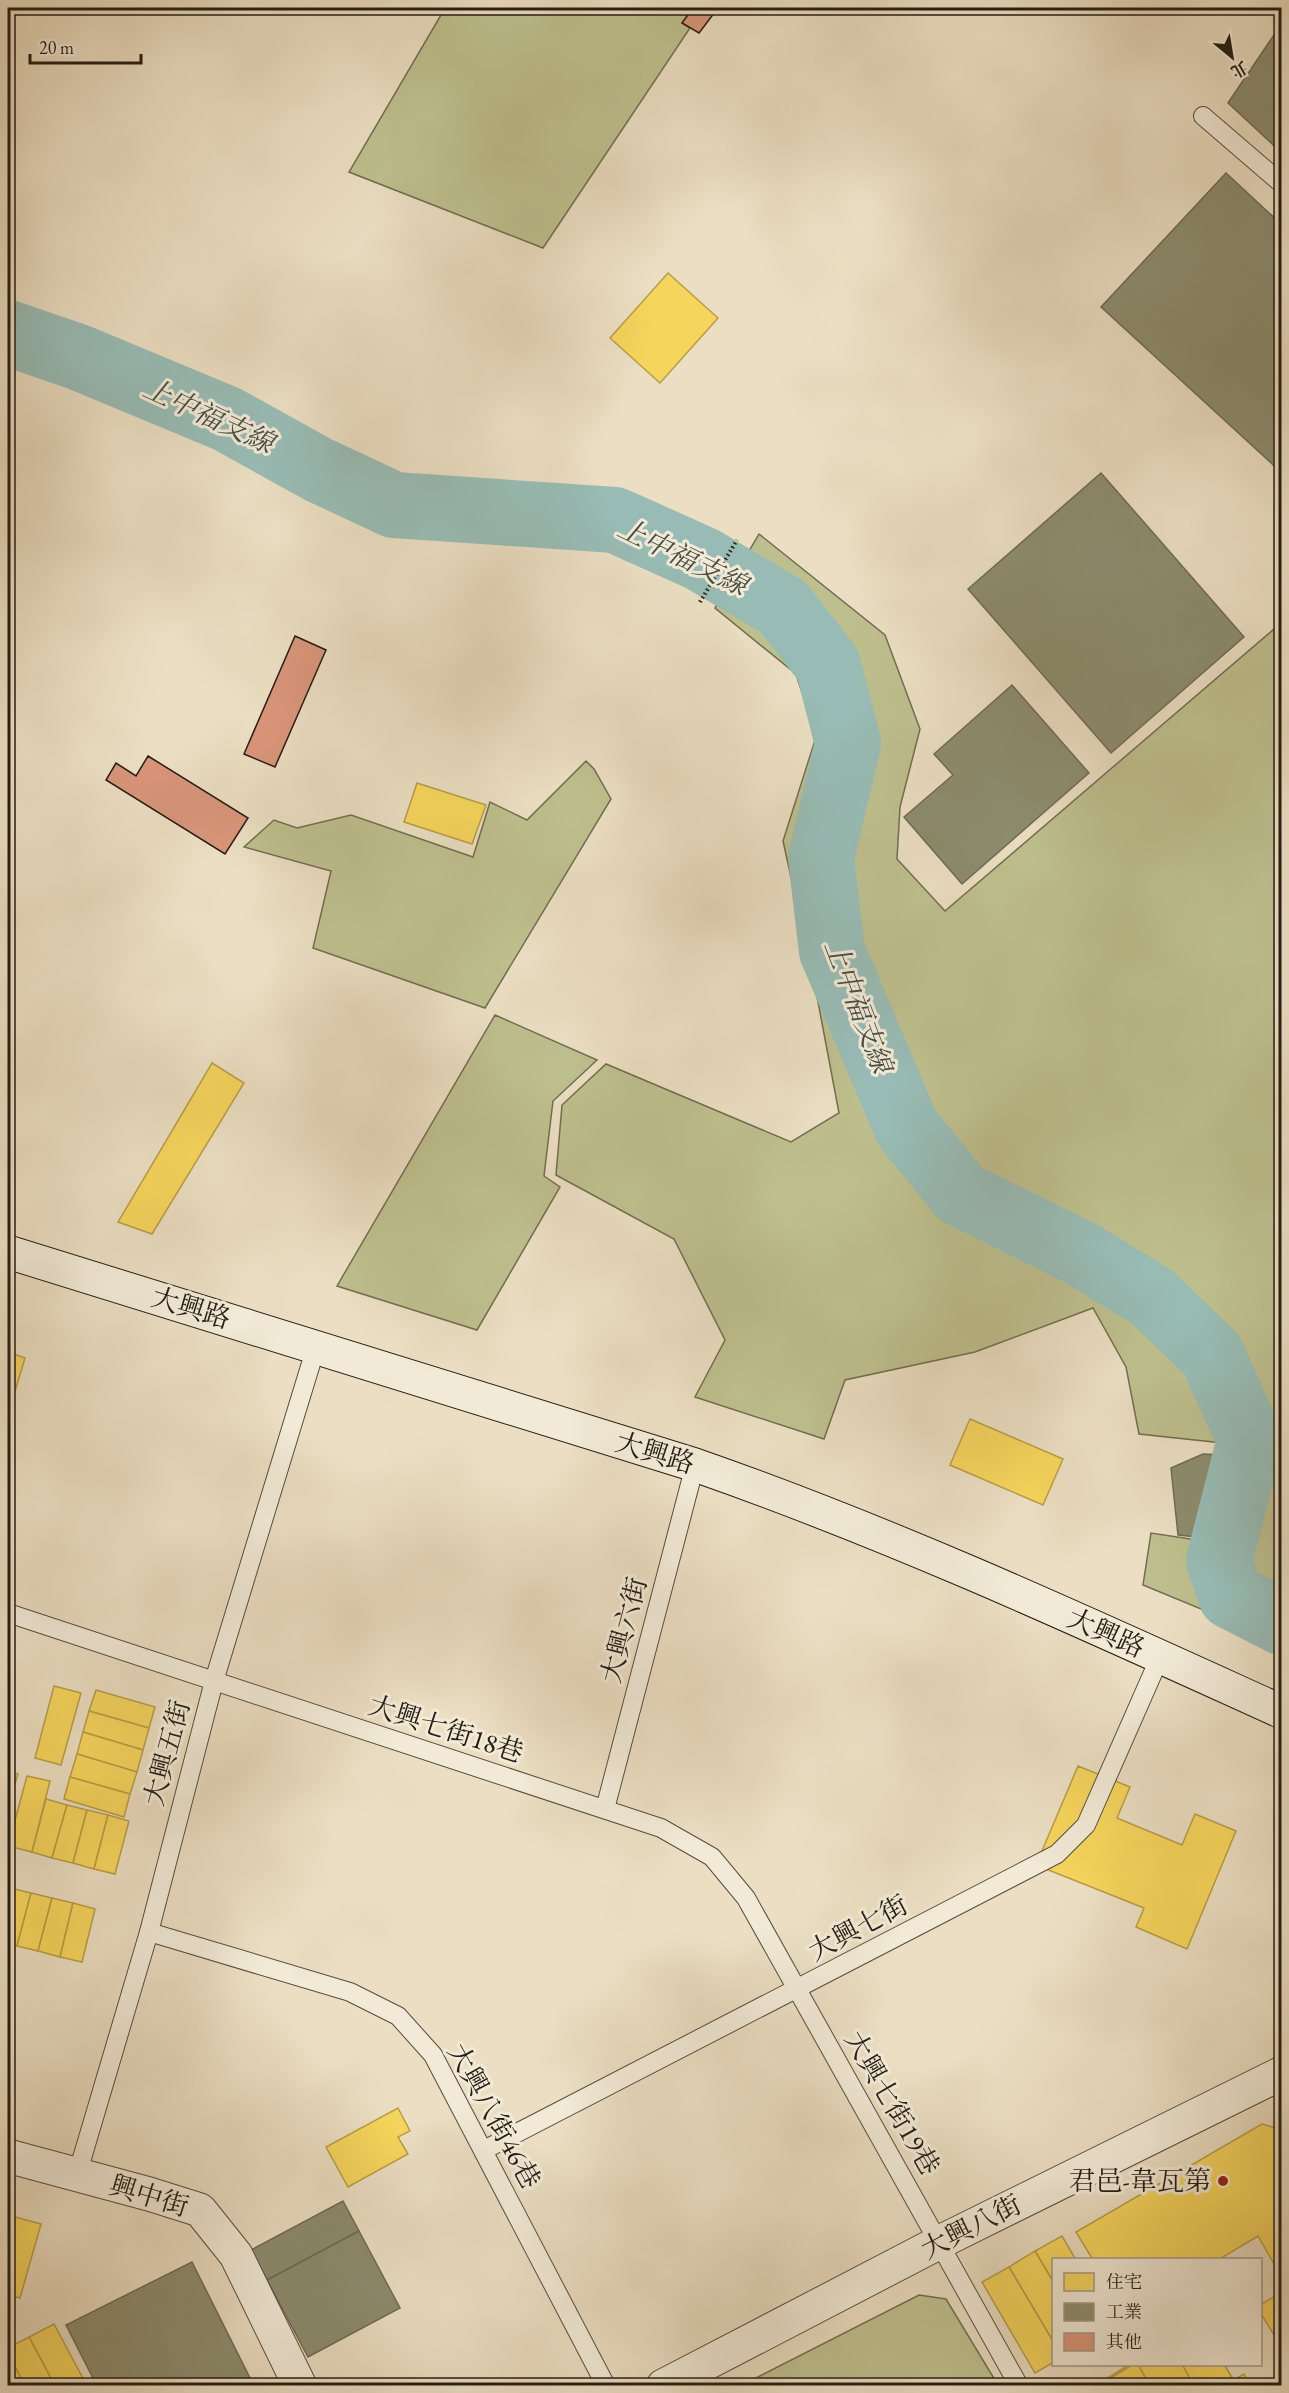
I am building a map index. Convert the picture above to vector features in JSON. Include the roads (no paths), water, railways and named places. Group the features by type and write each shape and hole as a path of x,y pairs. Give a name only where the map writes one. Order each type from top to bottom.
{"street":[{"name":"大興路","path":"8,1252 695,1465 774,1493 952,1564 1281,1712"},
{"name":"大興八街","path":"663,2385 940,2242 1281,2073"},
{"name":"興中街","path":"8,2156 200,2210 236,2255 300,2385"}],"lane":[{"path":"1203,116 1281,184"},
{"name":"大興五街","path":"77,2175 148,1932 214,1681 316,1347"},
{"name":"大興六街","path":"605,1809 695,1465"},
{"name":"大興七街18巷","path":"8,1613 661,1828 712,1857 746,1898 797,1990"},
{"name":"大興七街","path":"484,2150 1057,1854 1086,1825 1160,1657"},
{"name":"大興八街46巷","path":"148,1932 350,1992 398,2016 433,2055 606,2385"},
{"name":"大興七街19巷","path":"797,1990 1019,2385"}],"waterway":[{"name":"上中福支線","path":"8,333 78,357 227,419 319,470 394,505 615,520 702,559 783,607 828,665 848,743 821,858 832,951 907,1128 961,1194 1080,1253 1152,1297 1212,1355 1250,1440 1219,1561 1231,1596 1282,1622"}],"place":[{"name":"君邑-韋瓦第","path":"1223,2181"}]}
